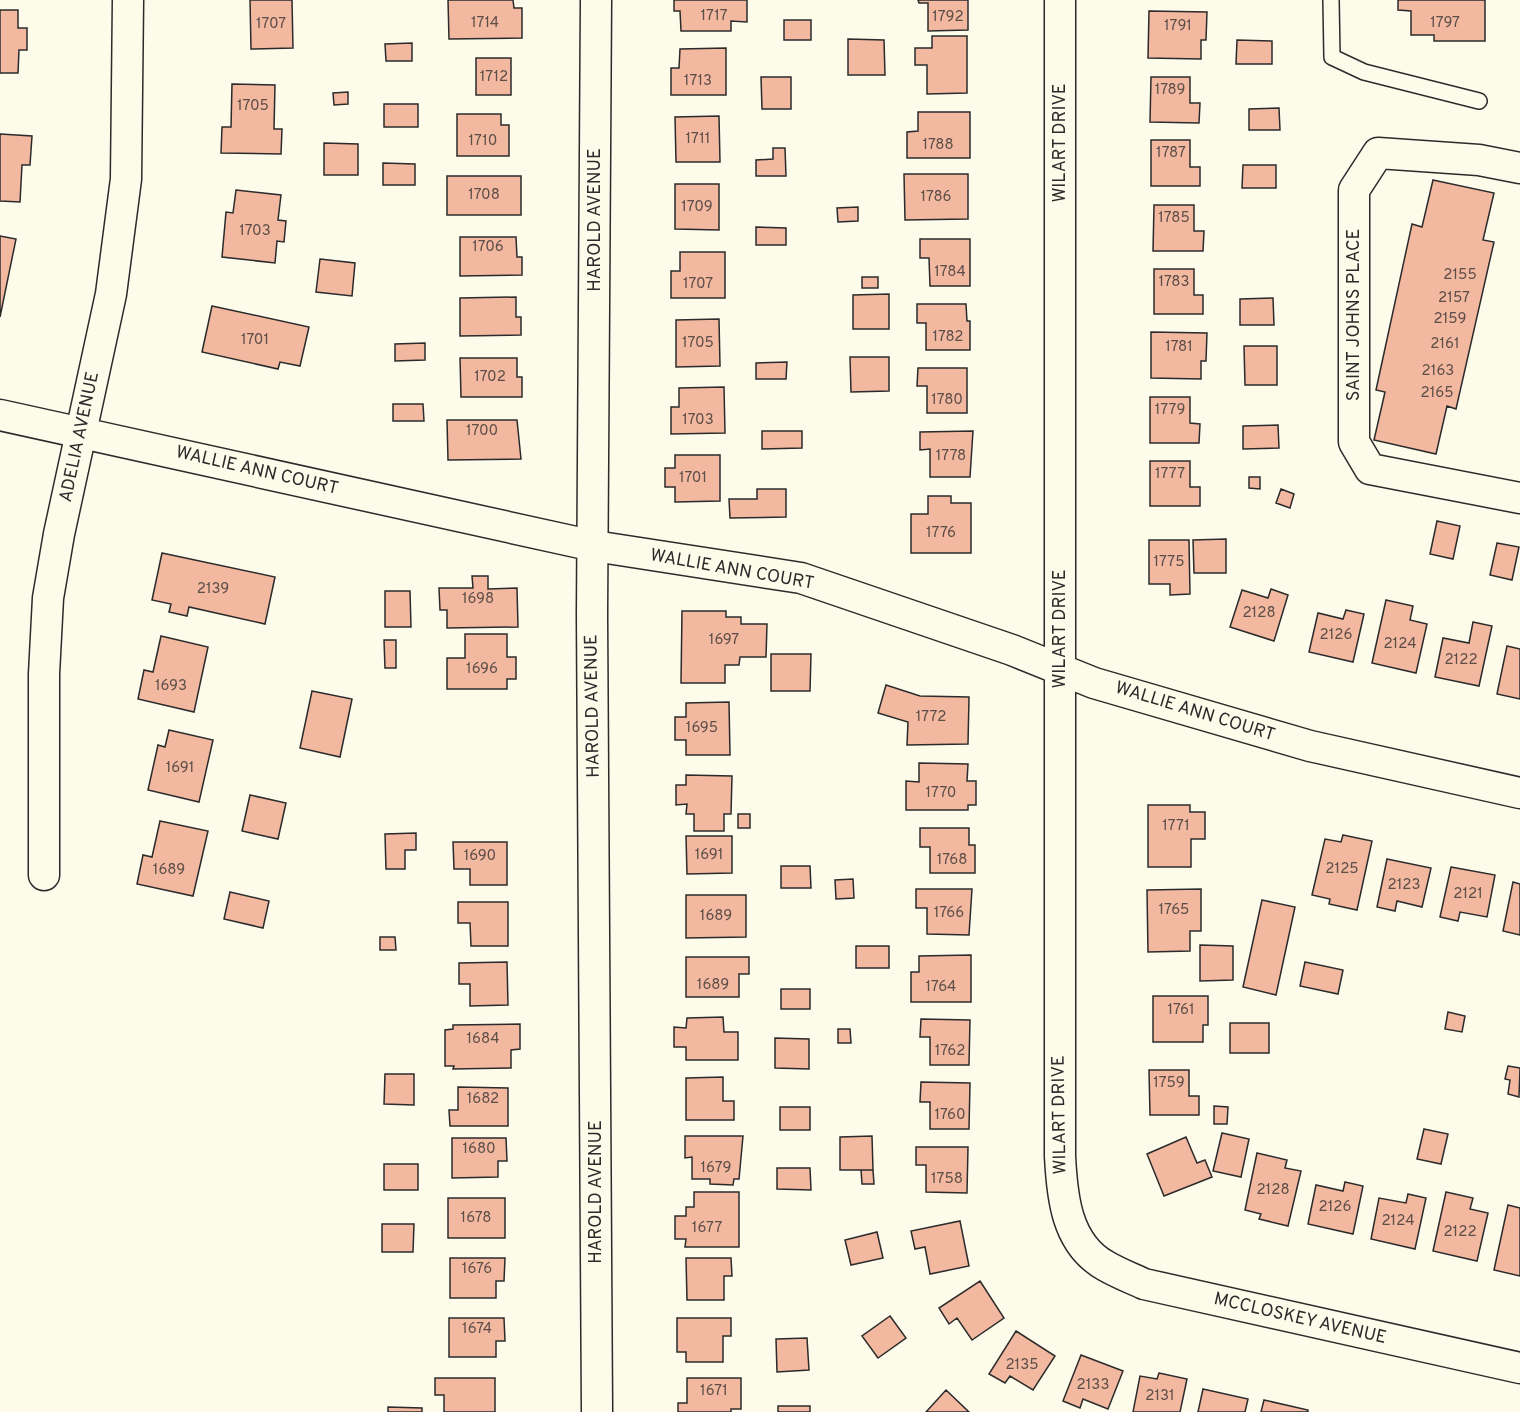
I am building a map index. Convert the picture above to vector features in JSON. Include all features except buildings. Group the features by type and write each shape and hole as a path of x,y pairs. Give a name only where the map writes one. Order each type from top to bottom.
{"street":[{"name":"ADELIA AVENUE","path":"44,875 44,674 48,598 111,294 126,179 128,0"},
{"name":"HAROLD AVENUE","path":"596,0 592,615 597,1412"},
{"name":"WILART DRIVE","path":"1060,0 1060,1156 1062,1201 1075,1233 1088,1252"},
{"name":"SAINT JOHNS PLACE","path":"1520,168 1479,160 1378,153 1354,190 1354,442 1370,469 1520,498"},
{"name":"WALLIE ANN COURT","path":"0,415 81,431 594,546 801,578 1012,650 1094,683 1310,747 1520,793"},
{"name":"MCCLOSKEY AVENUE","path":"1088,1252 1104,1265 1144,1284 1520,1368"}],"lane":[{"path":"1331,0 1332,57 1364,72 1479,102"}]}
